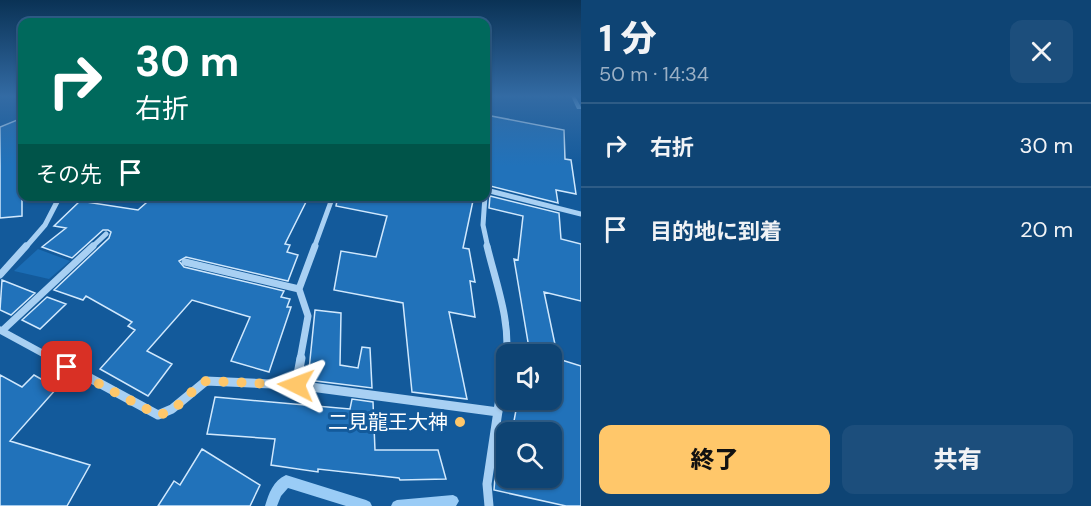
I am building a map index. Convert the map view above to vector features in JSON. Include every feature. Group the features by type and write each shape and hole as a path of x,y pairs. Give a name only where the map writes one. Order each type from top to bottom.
{"street":[{"path":"490,191 581,214"},
{"path":"0,276 45,225 57,201"},
{"path":"296,385 308,316 299,289 331,201"},
{"path":"485,201 483,225 502,299 508,343 487,484 489,506"},
{"path":"106,234 1,331 158,415 171,413 195,387 206,381 296,385 498,412"},
{"path":"185,262 299,289"}],"shaded area":[{"path":"38,249 70,261 49,279 14,271"}],"building":[{"path":"18,120 18,201 22,201 22,216 0,218 0,127"},
{"path":"490,120 510,120 564,130 565,159 571,160 576,194 556,190 558,203 490,186"},
{"path":"490,196 559,213 561,239 581,244 581,301 544,292 555,344 528,344 514,259 518,260 523,216 489,208"},
{"path":"80,201 138,210 148,201 306,201 285,244 290,245 287,252 298,255 288,281 186,257 179,261 184,267 284,291 281,297 290,299 287,307 291,307 269,372 231,361 250,317 192,300 147,351 172,364 148,396 100,369 135,330 128,326 132,322 86,296 83,300 54,290 109,238 111,232 103,230 72,258 42,247 66,228 54,226"},
{"path":"337,201 473,201 463,248 469,249 475,282 470,281 475,317 449,312 467,399 412,392 403,303 334,290 341,251 376,257 387,216 336,206"},
{"path":"2,280 35,293 11,315 0,310"},
{"path":"47,297 66,304 40,329 22,320"},
{"path":"315,310 341,313 340,365 358,368 362,347 370,348 372,388 308,380"},
{"path":"562,360 581,366 581,506 566,506 494,490 495,477 496,488 562,488 562,422 514,422 516,410 562,410"},
{"path":"0,375 22,387 34,375 57,388 10,441 90,465 67,506 0,506"},
{"path":"215,397 350,409 352,399 373,402 375,450 438,450 446,479 400,480 399,478 318,469 318,472 271,465 275,439 207,434"},
{"path":"202,449 260,485 250,506 158,506 174,481 180,485"}],"waterway":[{"path":"271,506 276,492 286,481 366,506"},
{"path":"397,506 453,501"}],"place":[{"name":"二見龍王大神","path":"460,422"}],"route":[{"path":"67,367 158,415 171,413 195,387 206,381 296,385"}]}
